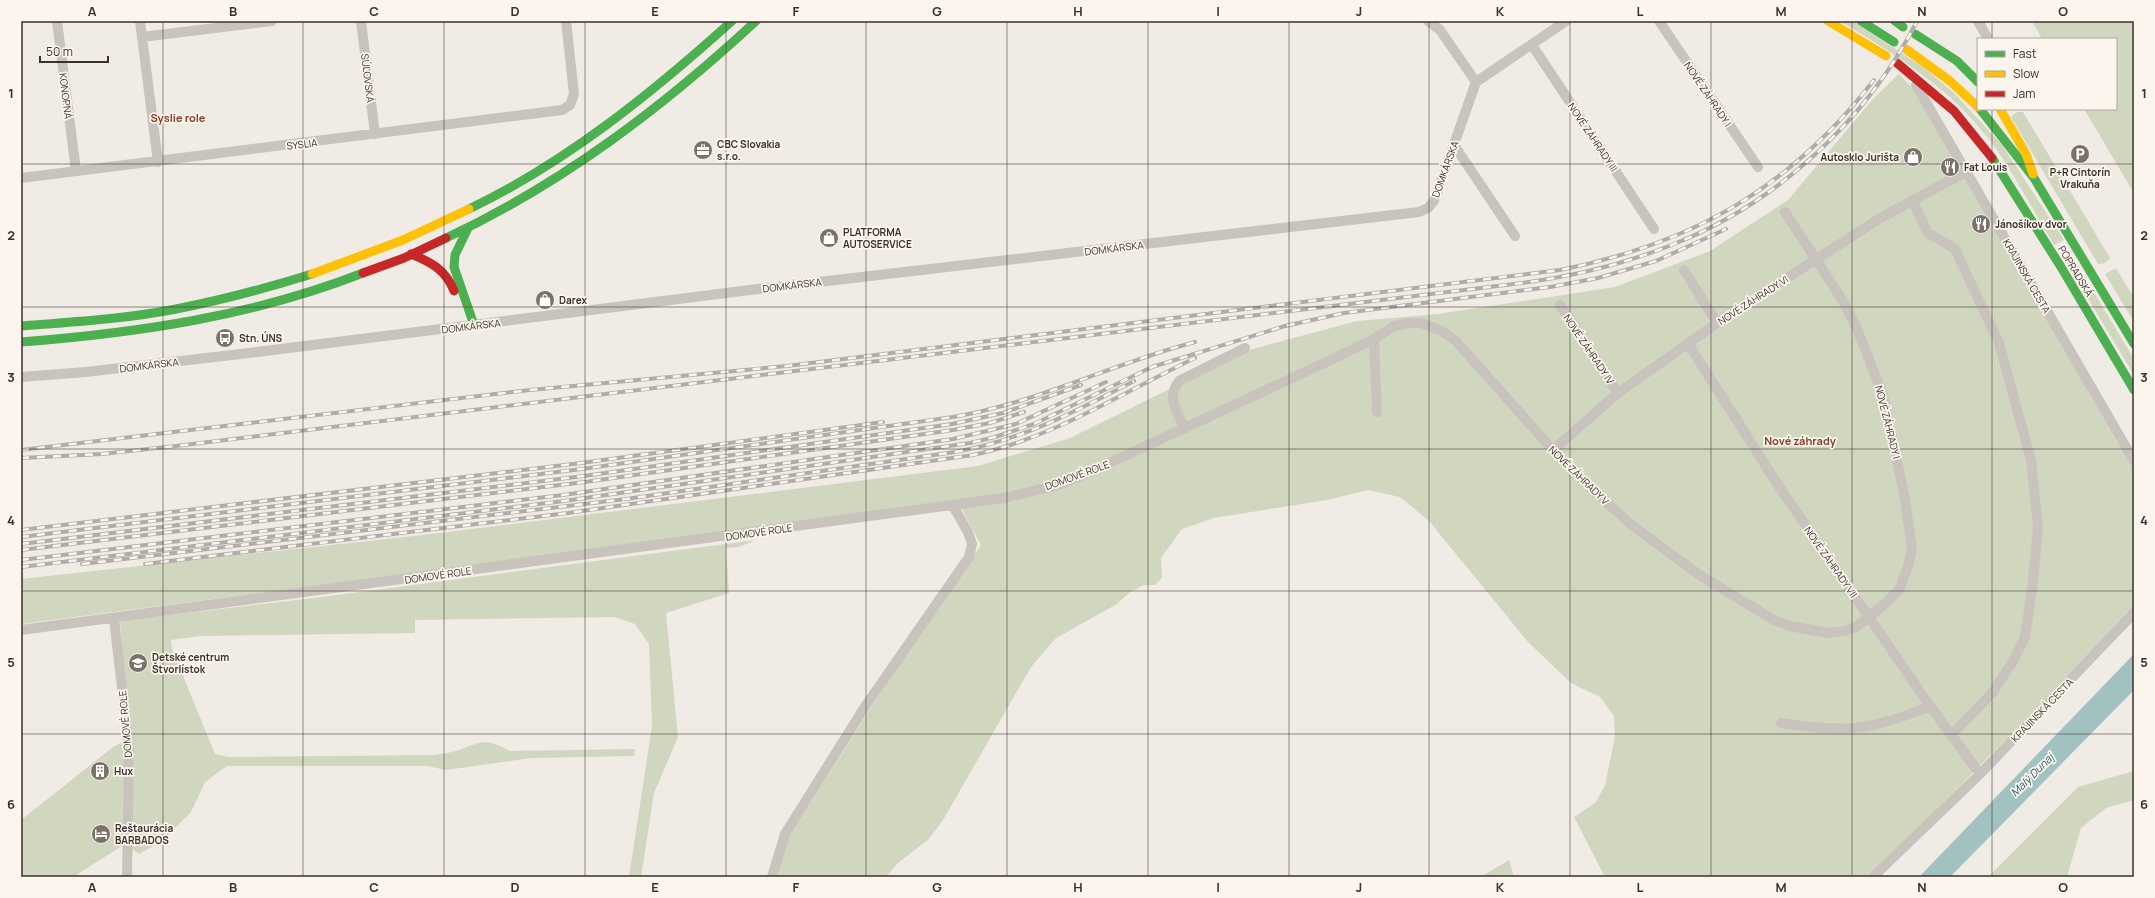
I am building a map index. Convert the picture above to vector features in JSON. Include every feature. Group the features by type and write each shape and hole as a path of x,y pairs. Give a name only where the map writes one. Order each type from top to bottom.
{"main road":[{"path":"21,326 127,316 176,309 230,297 315,273 406,239 503,192 574,148 669,78 732,21"},
{"path":"21,342 128,332 232,313 318,289 411,254 468,228 543,187 620,136 691,80 756,21"},
{"path":"1828,21 1886,56"},
{"path":"1861,21 1894,42"},
{"path":"1895,21 1904,27"},
{"path":"1915,34 1957,62 1977,81"},
{"name":"POPRADSKÁ","path":"1906,49 1950,81 1977,106"},
{"name":"POPRADSKÁ","path":"1897,63 1954,111 1998,166 2052,252 2134,390"},
{"name":"POPRADSKÁ","path":"1981,110 2034,178 2134,344"},
{"path":"2001,110 2026,154 2034,178"},
{"path":"468,228 455,255 454,267 471,326"},
{"path":"411,254 430,262 444,272 451,282 471,326"}],"street":[{"name":"KONOPNÁ","path":"57,21 76,171"},
{"path":"140,21 158,162"},
{"path":"142,37 272,21"},
{"name":"SÚĽOVSKÁ","path":"360,21 375,134"},
{"name":"SYSLIA","path":"21,178 158,162 562,110 570,105 574,94 566,21"},
{"path":"1428,21 1440,30 1476,82 1566,21"},
{"name":"NOVÉ ZÁHRADY I","path":"1659,21 1758,167"},
{"path":"1978,21 1987,38"},
{"name":"NOVÉ ZÁHRADY III","path":"1532,45 1654,229"},
{"name":"KRAJINSKÁ CESTA","path":"1907,71 1967,171 2110,422 2134,461"},
{"name":"DOMKÁRSKA","path":"21,377 86,372 471,326 750,290 1419,212 1428,208 1434,201 1476,82"},
{"path":"1454,145 1515,236"},
{"name":"NOVÉ ZÁHRADY VI","path":"1553,450 1618,393 1689,345 1717,323 1816,259 1912,200 1967,171"},
{"path":"1912,200 1928,233 1955,249 1999,343 2031,460 2038,527 2033,582 2025,637 2013,661 1993,692 1951,735"},
{"name":"NOVÉ ZÁHRADY I","path":"1785,212 1816,259 1856,326 1883,395 1893,436 1912,547 1899,590 1870,617"},
{"path":"1684,270 1717,323"},
{"name":"NOVÉ ZÁHRADY IV","path":"1560,305 1618,393"},
{"name":"NOVÉ ZÁHRADY V","path":"1374,338 1394,326 1408,323 1430,325 1442,330 1456,341 1553,450 1633,526 1707,579 1774,620 1804,630 1828,633 1851,629 1870,617"},
{"path":"1374,338 1377,412"},
{"name":"DOMOVÉ ROLE","path":"21,630 114,619 1004,498 1058,484 1090,472 1185,429 1374,338"},
{"name":"NOVÉ ZÁHRADY VII","path":"1689,345 1778,485 1930,706 1980,774"},
{"path":"1185,429 1172,400 1172,390 1179,381 1244,348"},
{"path":"772,877 785,834 866,705 969,557 972,544 968,532 952,506"},
{"name":"KRAJINSKÁ CESTA","path":"1873,877 1980,774 2134,613"},
{"name":"DOMOVÉ ROLE","path":"114,619 129,748 127,877"},
{"path":"1781,723 1813,728 1862,729 1881,724 1930,706"}],"green space":[{"path":"1840,21 1854,22 1923,67 1953,92 2002,145 2064,240 2054,245 1994,146 1961,108 1943,91 1903,61"},
{"path":"2032,21 2134,21 2134,193 2085,110 2117,110 2117,38 2041,38"},
{"path":"1899,74 1919,95 2114,437 2134,467 2134,608 1959,787 1867,877 1605,877 1574,817 1595,803 1605,786 1615,736 1614,716 1600,697 1571,683 1528,642 1429,521 1400,497 1368,490 1327,500 1214,518 1182,529 1161,558 1162,578 1155,585 1144,585 1130,592 1117,604 1056,638 1031,667 943,820 928,840 899,862 886,877 776,877 789,837 914,640 981,545 958,502 21,624 21,579 432,534 978,466 1070,438 1249,350 1357,321 1438,314 1615,287 1710,251 1788,200 1873,99"},
{"path":"2017,112 2023,112 2110,258 2105,263 2098,264 2011,117"},
{"path":"2072,256 2134,359 2134,375 2065,260"},
{"path":"2116,268 2134,298 2134,322 2105,274"},
{"path":"756,540 739,547 726,548 729,593 666,613 678,737 654,793 641,877 629,877 652,726 649,644 635,624 615,617 415,620 415,633 200,636 171,640 172,649 215,754 229,757 434,755 453,752 477,743 488,742 510,751 635,749 634,756 531,758 446,770 427,766 227,766 205,782 191,812 162,841 139,854 125,844 73,877 21,877 21,820 113,747 133,737 125,685 120,621 322,597"},
{"path":"2134,771 2134,800 2106,808 2081,828 2067,877 1988,877 2078,787"},
{"path":"1509,860 1514,877 1481,877"}],"water":[{"name":"Malý Dunaj","path":"2134,654 2134,690 1950,877 1919,877"}],"railway":[{"path":"21,458 102,454 176,446 1522,283 1580,273 1637,258 1712,227 1748,206 1783,182 1815,154 1845,124 1872,92 1896,57 1917,21"},
{"path":"21,450 530,390 787,366 1560,270 1609,259 1654,244 1696,226 1736,205 1773,180 1808,151 1842,118 1874,80"},
{"path":"21,567 564,501 970,443 995,437 1034,424 1152,367 1285,326 1344,313 1550,287 1598,278 1656,261 1726,229"},
{"path":"21,537 582,469 953,417 984,411 1045,393 1135,361 1195,342"},
{"path":"145,564 568,513 973,455 1031,438 1059,426 1195,358"},
{"path":"82,564 626,499 955,452 980,447 1048,424 1134,381"},
{"path":"21,560 563,495 953,439 1016,424 1106,382"},
{"path":"21,544 584,476 952,424 1003,413 1081,385"},
{"path":"21,550 585,482 953,430 990,423 1024,412"},
{"path":"21,530 581,463 883,422"}],"traffic: fast":[{"path":"469,209 540,170 574,148 639,100 732,21"},
{"path":"446,238 489,217 571,168 610,142 685,84 756,21"},
{"path":"1861,21 1894,42"},
{"path":"1895,21 1903,27"},
{"path":"1915,34 1957,61 1977,81"},
{"path":"1981,110 2034,178 2134,344"},
{"path":"1992,158 2061,267 2134,390"},
{"path":"468,228 455,255 454,267 474,325"},
{"path":"21,342 152,328 195,320 280,301 363,273"},
{"path":"21,326 99,320 157,312 227,298 312,274"}],"traffic: slow":[{"path":"1828,21 1886,56"},
{"path":"1906,49 1950,81 1977,106"},
{"path":"2001,110 2026,154 2033,174"},
{"path":"312,274 403,240 469,209"}],"traffic: jam":[{"path":"1897,63 1954,111 1992,158"},
{"path":"363,273 404,258 446,238"},
{"path":"411,254 425,260 442,272 447,277 454,291"}],"place":[{"name":"CBC Slovakia s.r.o.","path":"703,150"},
{"name":"P+R Cintorín Vrakuňa","path":"2080,154"},
{"name":"Autosklo Jurišta","path":"1913,157"},
{"name":"Fat Louis","path":"1950,167"},
{"name":"Jánošíkov dvor","path":"1981,224"},
{"name":"PLATFORMA AUTOSERVICE","path":"829,238"},
{"name":"Darex","path":"545,300"},
{"name":"Stn. ÚNS","path":"225,338"},
{"name":"Detské centrum Štvorlístok","path":"138,663"},
{"name":"Hux","path":"100,771"},
{"name":"Reštaurácia BARBADOS","path":"101,834"}],"district":[{"name":"Syslie role","path":"178,118"},
{"name":"Nové záhrady","path":"1800,441"}]}
